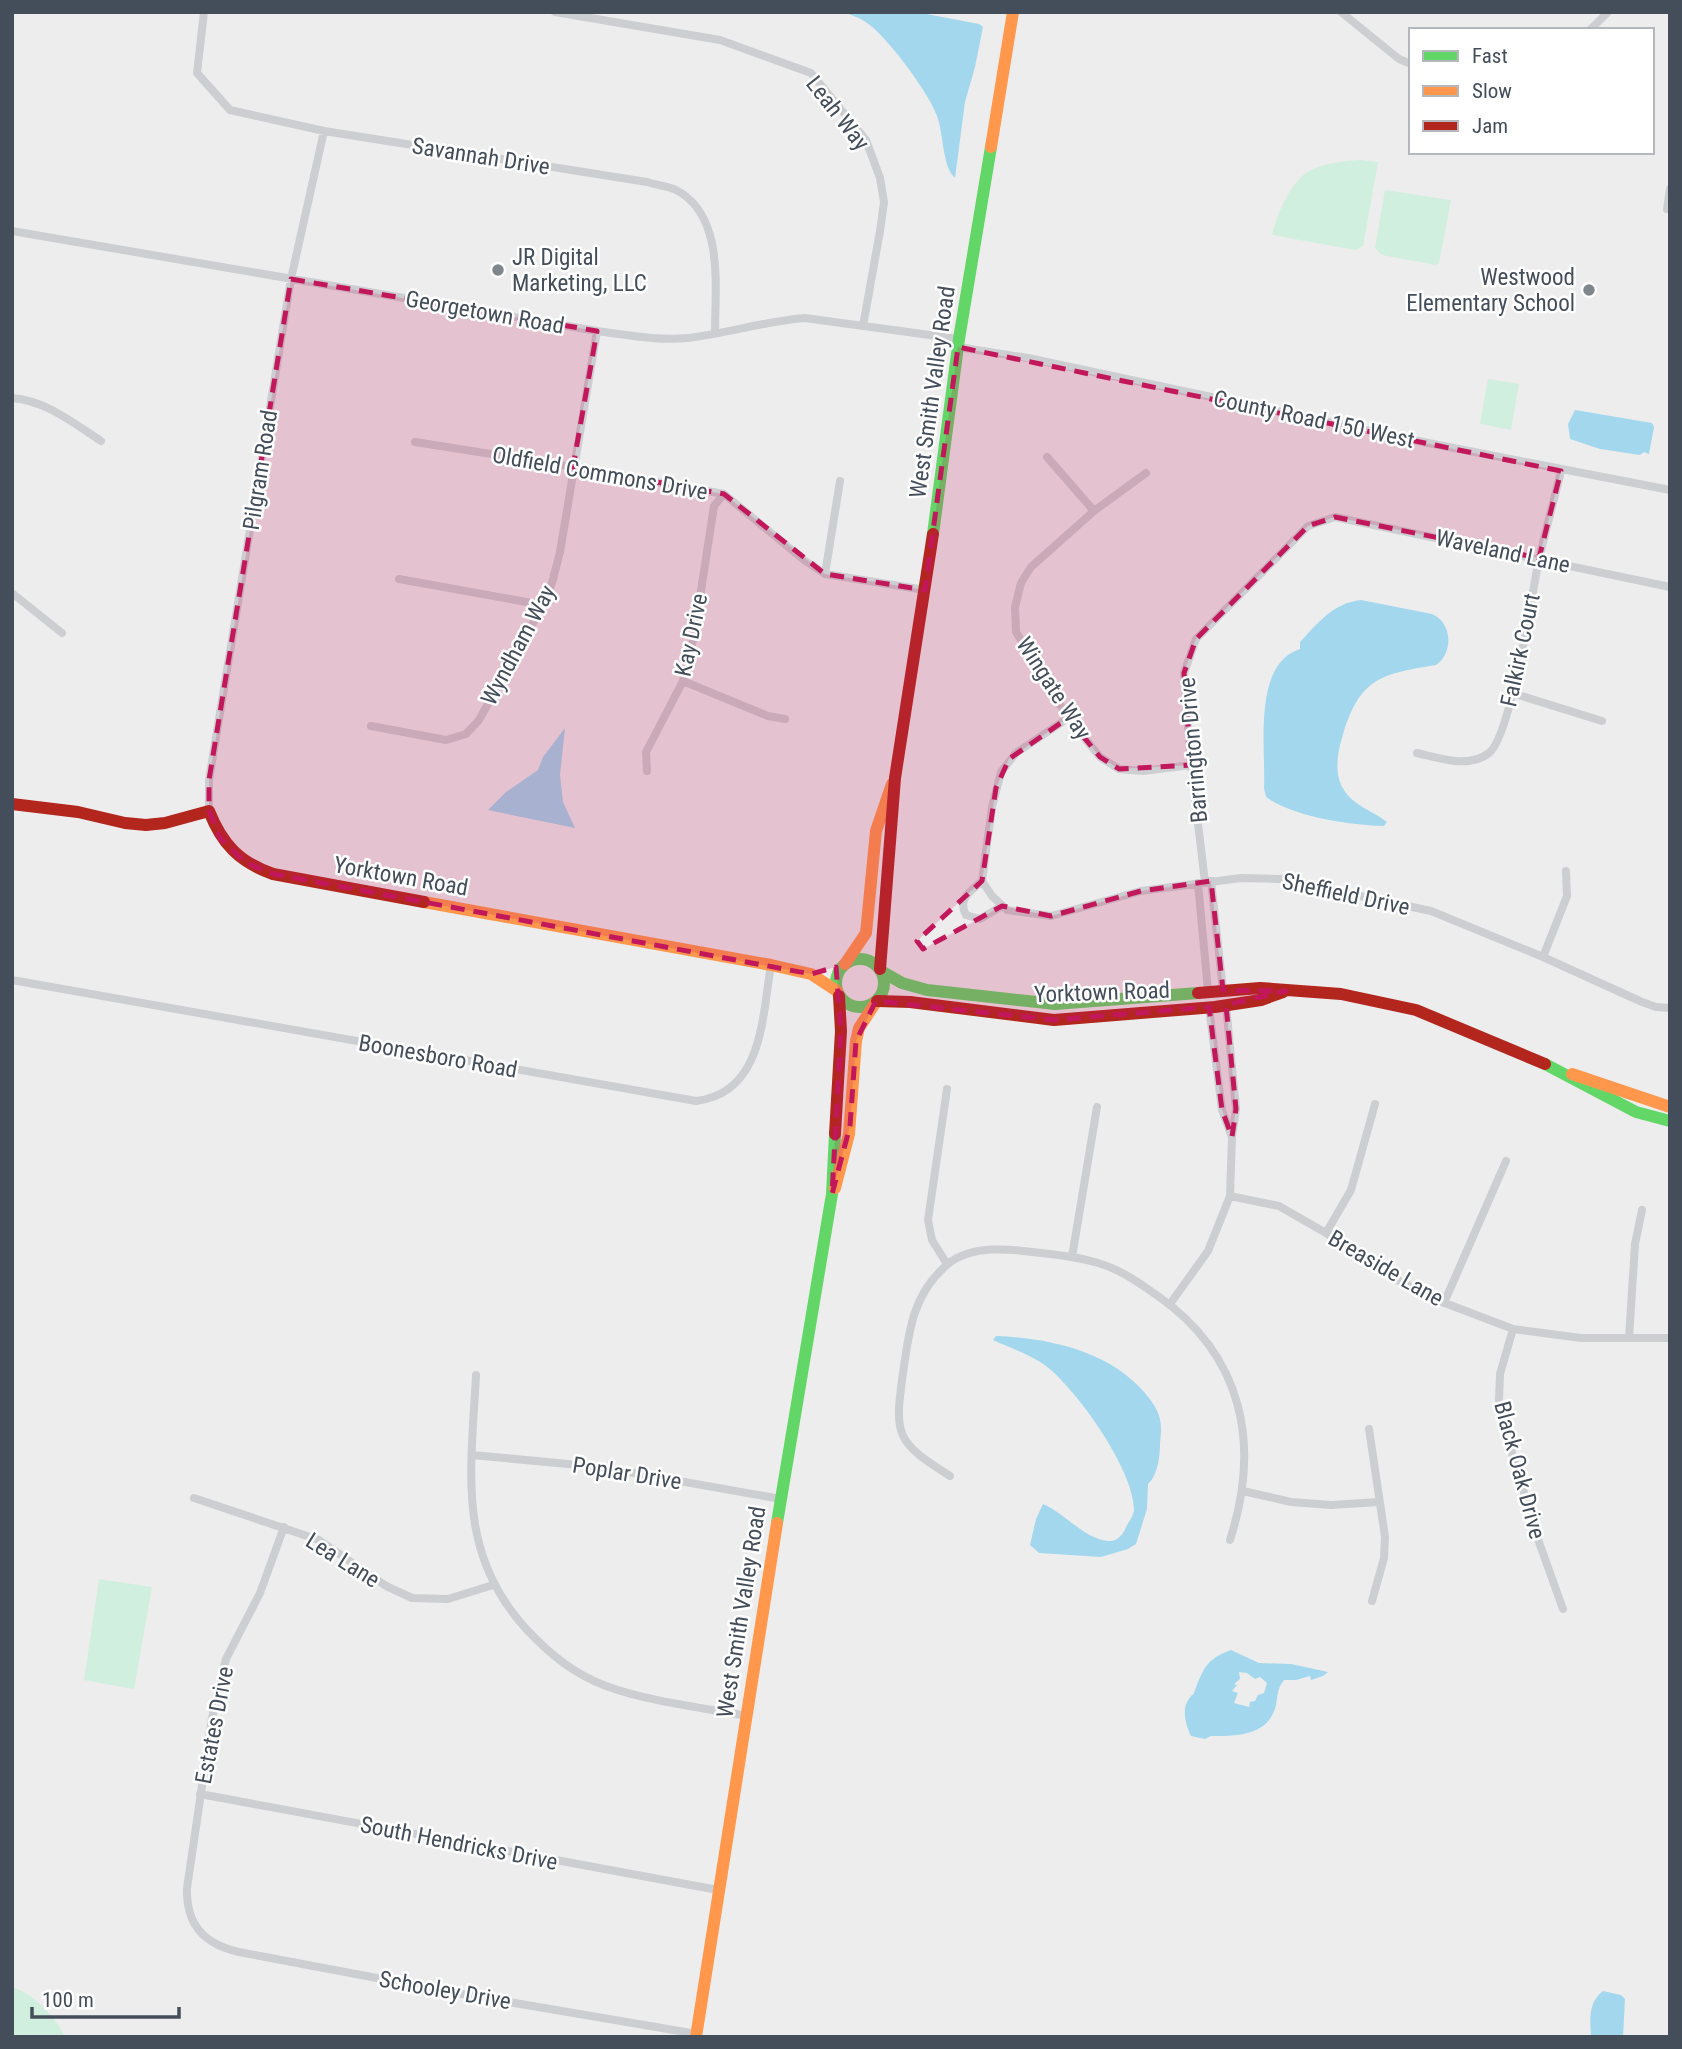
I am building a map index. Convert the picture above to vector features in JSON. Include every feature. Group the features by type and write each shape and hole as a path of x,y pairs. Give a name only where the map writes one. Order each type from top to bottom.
{"main road":[{"name":"West Smith Valley Road","path":"880,970 895,778 925,590 958,343 1013,12"},
{"name":"West Smith Valley Road","path":"844,966 866,933 876,831 895,778"},
{"path":"12,804 78,812 146,825 209,811"},
{"name":"Yorktown Road","path":"209,811 220,838 237,857 273,874 771,965 811,974 838,993"},
{"path":"854,960 873,963 880,970 884,986 876,1001 868,1007 854,1007 846,1003 838,993 836,981 844,966 854,960"},
{"name":"Yorktown Road","path":"811,974 844,966"},
{"name":"Yorktown Road","path":"880,970 902,983 927,990 1055,1004 1260,988 1341,994 1416,1010 1564,1072 1607,1083 1641,1099 1670,1108"},
{"name":"Yorktown Road","path":"876,1001 910,1002 1054,1020 1226,1005 1261,1000 1286,991"},
{"name":"West Smith Valley Road","path":"696,2036 832,1194 841,1031 838,993"},
{"name":"West Smith Valley Road","path":"832,1194 840,1176 849,1138 856,1041 859,1028 876,1001"},
{"name":"Yorktown Road","path":"1564,1072 1584,1086 1636,1112 1670,1121"}],"street":[{"name":"Savannah Drive","path":"204,12 197,73 230,110 324,131 647,182 674,190 688,200 705,219 713,243 715,333"},
{"name":"Leah Way","path":"555,12 720,40 811,73 866,140 880,178 884,202 863,326"},
{"path":"1341,12 1399,59 1409,63"},
{"path":"1592,28 1608,12"},
{"name":"Pilgram Road","path":"209,811 208,780 291,279 324,131"},
{"path":"1667,209 1670,189"},
{"name":"Georgetown Road","path":"12,231 662,340 690,338 805,318 958,343"},
{"name":"Wyndham Way","path":"371,726 446,740 466,734 479,720 543,605 552,583 560,552 597,331"},
{"name":"County Road 150 West","path":"958,343 1561,471 1670,490"},
{"path":"12,398 20,398 62,415 101,441"},
{"name":"Oldfield Commons Drive","path":"415,442 723,494 825,574 925,590"},
{"path":"1047,457 1094,511"},
{"name":"Falkirk Court","path":"1417,753 1471,761 1487,754 1499,739 1512,693 1539,558 1561,471"},
{"name":"Wingate Way","path":"1146,473 1094,511 1031,567 1021,583 1015,607 1016,632 1068,718 1100,757 1119,768 1143,771 1191,765"},
{"path":"825,574 840,481"},
{"name":"Kay Drive","path":"647,771 646,752 683,681 694,635 714,506 723,494"},
{"name":"Waveland Lane","path":"1335,517 1670,587"},
{"name":"Barrington Drive","path":"1204,882 1184,673 1195,639 1308,526 1335,517"},
{"path":"399,579 543,605"},
{"path":"12,593 62,633"},
{"path":"683,681 768,716 785,719"},
{"path":"1512,693 1602,722"},
{"path":"982,881 1005,908 980,919 966,915 963,908 964,899 982,881 992,807 1001,772 1016,753 1068,718"},
{"path":"1543,957 1567,896 1566,871"},
{"name":"Sheffield Drive","path":"1005,908 1051,916 1141,891 1250,877 1268,878 1431,911 1649,1004 1670,1008"},
{"path":"1204,882 1223,990"},
{"path":"1204,882 1208,991"},
{"name":"Boonesboro Road","path":"12,980 696,1101 714,1099 730,1090 750,1066 757,1045 771,965"},
{"path":"1170,1304 1208,1251 1230,1196 1236,1109 1226,1005"},
{"path":"1209,1007 1222,1111 1232,1137"},
{"path":"947,1090 929,1220 932,1240 947,1264"},
{"path":"1326,1233 1350,1190 1375,1104"},
{"path":"1072,1257 1097,1107"},
{"path":"1444,1303 1506,1161"},
{"name":"Breaside Lane","path":"1230,1196 1279,1206 1326,1233 1384,1273 1444,1303 1513,1329 1581,1338 1670,1338"},
{"path":"1629,1338 1635,1244 1642,1210"},
{"path":"950,1476 911,1450 903,1435 899,1416 904,1364 915,1309 929,1283 947,1264 978,1251 1015,1250 1100,1263 1132,1278 1170,1304 1191,1323 1216,1354 1231,1385 1244,1436 1246,1462 1244,1491 1230,1540"},
{"name":"Black Oak Drive","path":"1513,1329 1500,1374 1499,1399 1503,1424 1540,1545 1563,1609"},
{"path":"476,1375 472,1455 476,1539 494,1585 514,1616 550,1653 589,1679 622,1691 746,1716"},
{"path":"1369,1429 1385,1537 1384,1558 1372,1601"},
{"name":"Poplar Drive","path":"472,1455 600,1467 781,1499"},
{"path":"1244,1491 1291,1502 1331,1506 1379,1502"},
{"name":"Lea Lane","path":"194,1498 318,1539 386,1586 412,1598 448,1599 494,1585"},
{"name":"Estates Drive","path":"200,1932 192,1921 186,1900 212,1718 226,1659 260,1593 284,1527"},
{"name":"South Hendricks Drive","path":"200,1794 718,1890"},
{"name":"Schooley Drive","path":"200,1932 211,1942 239,1952 696,2036"}],"highlighted area":[{"path":"291,279 597,331 573,467 724,494 825,574 925,590 958,347 1561,471 1539,558 1335,517 1308,526 1196,639 1184,673 1191,765 1119,769 1100,757 1068,718 1009,759 996,788 982,881 917,941 923,949 1002,906 1051,916 1141,891 1211,881 1223,990 1286,991 1226,1005 1236,1109 1232,1137 1222,1110 1209,1007 1054,1020 876,1001 856,1041 850,1126 832,1194 841,1031 836,967 811,974 273,874 244,862 220,838 209,811 209,780"}],"green space":[{"path":"1360,160 1378,162 1363,246 1356,250 1272,235 1280,210 1300,178 1325,165"},
{"path":"1385,190 1451,200 1439,263 1436,265 1382,255 1375,248"},
{"path":"1488,379 1519,384 1511,430 1480,424"},
{"path":"99,1579 152,1587 134,1689 84,1680"},
{"path":"12,1987 43,2007 65,2037 12,2037"}],"water":[{"path":"844,12 916,12 983,27 965,102 955,178 945,158 937,116 916,79 873,27"},
{"path":"1575,410 1652,423 1654,427 1649,454 1600,449 1570,439 1568,424"},
{"path":"1361,600 1432,614 1444,624 1448,638 1446,653 1436,665 1386,676 1364,691 1349,718 1340,744 1338,771 1341,784 1348,796 1387,822 1384,826 1339,822 1291,810 1266,797 1264,788 1265,709 1274,671 1285,658 1300,649 1300,642 1327,615 1342,605"},
{"path":"565,728 560,775 563,802 575,828 488,810 506,792 538,770 543,757"},
{"path":"996,1336 1057,1344 1096,1357 1130,1379 1153,1404 1161,1422 1159,1459 1154,1476 1148,1484 1147,1509 1136,1544 1101,1557 1039,1553 1030,1545 1036,1519 1043,1504 1091,1536 1108,1541 1115,1540 1122,1534 1133,1515 1132,1494 1115,1454 1073,1393 1046,1366 993,1340"},
{"path":"1231,1650 1259,1663 1291,1664 1328,1672 1311,1680 1310,1676 1284,1680 1272,1715 1259,1728 1231,1736 1211,1736 1205,1739 1191,1736 1185,1707 1207,1665","holes":["1239,1672 1247,1673 1255,1679 1260,1677 1267,1683 1264,1693 1250,1702 1249,1707 1234,1703 1238,1693 1232,1691 1237,1685 1234,1684 1240,1679"]},
{"path":"1603,1991 1621,1995 1625,1999 1623,2037 1591,2037 1592,2006"}],"traffic: fast":[{"path":"933,534 959,339 991,147"},
{"path":"860,959 877,966 884,983 877,1000 860,1007 843,1000 836,983 843,966 860,959"},
{"path":"881,971 902,983 927,990 1055,1004 1198,993"},
{"path":"1545,1064 1636,1112 1670,1121"},
{"path":"777,1523 832,1194 835,1134"}],"traffic: slow":[{"path":"991,147 1013,12"},
{"path":"845,964 866,933 876,831 892,784"},
{"path":"424,902 771,965 811,974 837,991"},
{"path":"835,1188 849,1134 856,1041 859,1028 876,1002"},
{"path":"1572,1074 1670,1107"},
{"path":"696,2037 777,1523"}],"traffic: jam":[{"path":"880,969 895,778 933,534"},
{"path":"12,804 78,812 146,825 165,823 209,811 220,833 233,850 261,869 273,874 424,902"},
{"path":"1198,993 1260,988 1341,994 1416,1010 1545,1064"},
{"path":"877,1001 910,1002 1054,1020 1215,1007 1261,1000 1283,992"},
{"path":"835,1134 841,1031 839,996"}],"place":[{"name":"JR Digital Marketing, LLC","path":"498,270"},
{"name":"Westwood Elementary School","path":"1589,290"}]}
